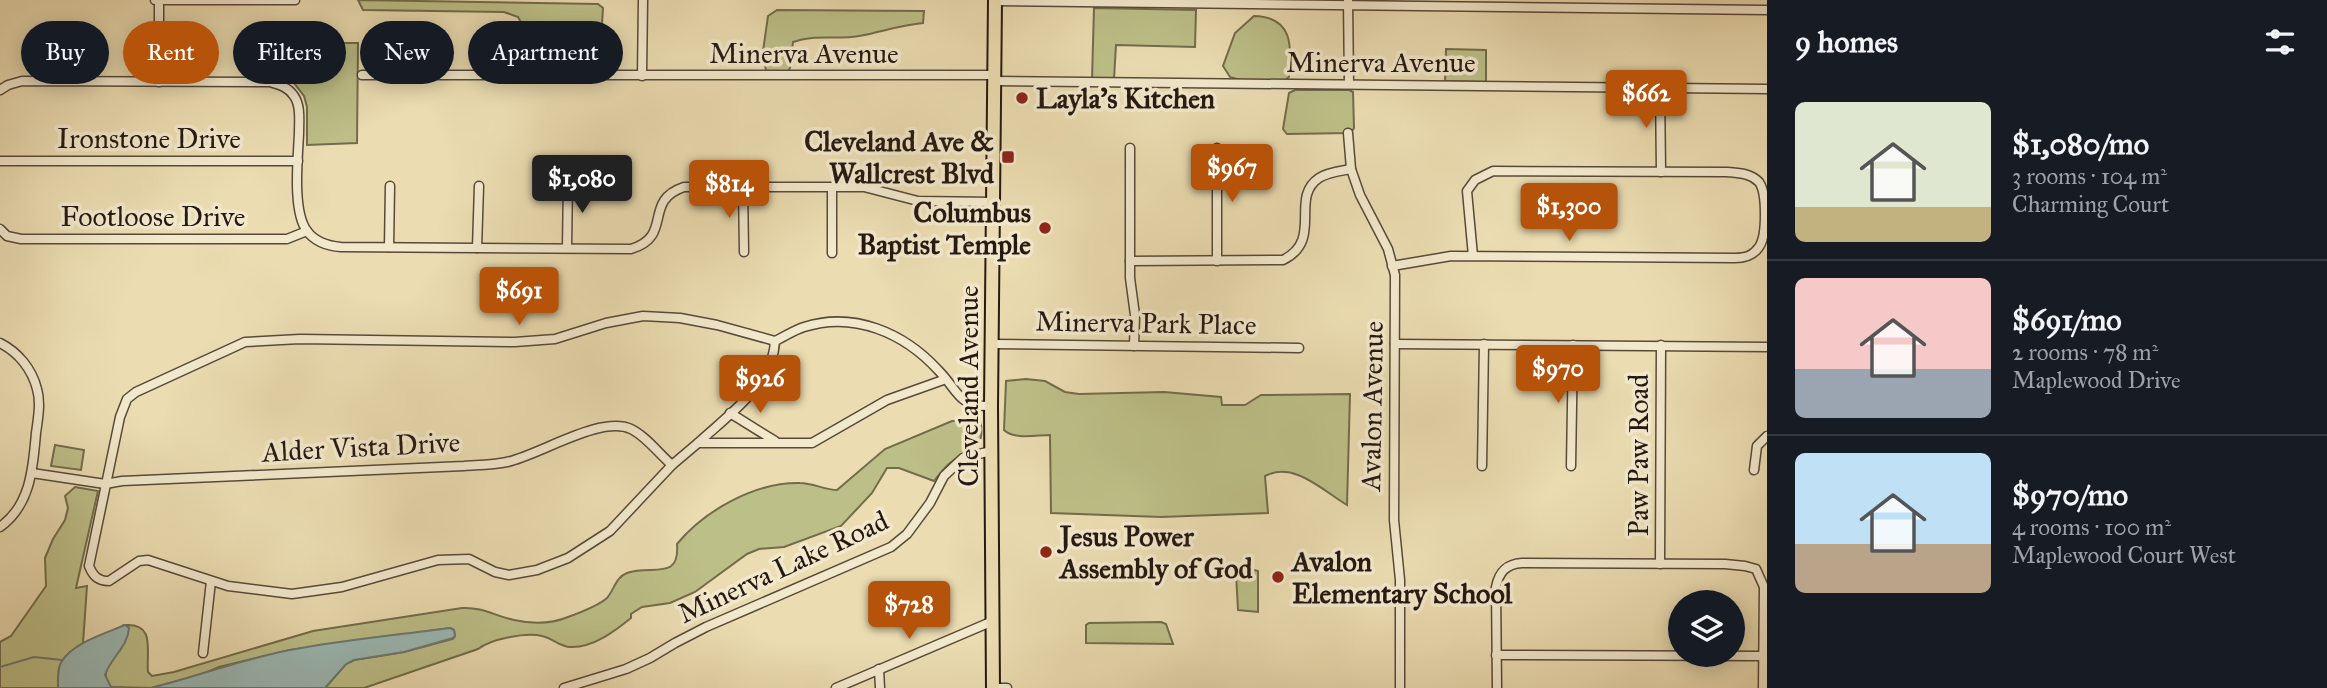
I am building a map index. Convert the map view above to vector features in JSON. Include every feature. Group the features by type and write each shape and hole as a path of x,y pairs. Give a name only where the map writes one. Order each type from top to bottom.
{"main road":[{"name":"Cleveland Avenue","path":"993,688 991,406 995,1"}],"street":[{"path":"158,21 157,0 295,0"},
{"path":"642,76 643,0"},
{"path":"1660,10 1661,0"},
{"path":"995,1 1348,3 1767,10"},
{"path":"1348,3 1349,84"},
{"name":"Minerva Avenue","path":"454,75 994,78 1767,89"},
{"path":"0,90 22,82 123,82"},
{"path":"219,82 270,82 284,87 295,97 299,111 299,210 307,231 328,246 631,248 642,245 651,238 661,203 670,192 684,187 872,188 918,201 994,202"},
{"path":"1660,88 1661,172"},
{"name":"Avalon Avenue","path":"1348,133 1352,169 1360,195 1388,249 1396,305 1394,520 1400,580 1400,688"},
{"path":"1130,148 1130,261 1135,315 1134,346"},
{"path":"1217,148 1217,261"},
{"name":"Ironstone Drive","path":"0,161 298,161"},
{"path":"1130,261 1283,260 1294,255 1302,245 1308,190 1318,178 1352,169"},
{"path":"1392,265 1430,258 1473,256 1745,257 1754,253 1765,236 1765,197 1759,183 1745,174 1493,171 1475,180 1467,191 1473,256"},
{"path":"567,248 568,181"},
{"path":"389,247 390,186"},
{"path":"477,248 479,186"},
{"path":"743,187 744,252"},
{"path":"832,187 832,253"},
{"name":"Footloose Drive","path":"0,229 8,236 21,239 286,239 307,231"},
{"path":"775,341 767,368 753,392 671,465 610,531 568,558 537,570 509,575 495,572 469,559 438,560 342,587 292,594 229,586 148,560 139,561 109,581 97,579 89,566 120,417 127,399 136,392 245,342 515,342 555,339 606,323 643,316 680,318 717,325 775,341 803,327 846,320 887,331 917,348 967,404 991,406"},
{"path":"0,343 22,358 37,389 38,414 32,473 23,499 8,521 0,527"},
{"name":"Minerva Park Place","path":"993,344 1300,348"},
{"path":"1395,344 1767,347"},
{"path":"1482,466 1484,344"},
{"path":"1571,466 1573,345"},
{"name":"Paw Paw Road","path":"1660,564 1661,345"},
{"path":"698,443 812,443 887,400 946,379"},
{"path":"730,413 775,441"},
{"name":"Alder Vista Drive","path":"32,473 105,484 122,481 450,467 508,462 592,429 617,426 631,429 671,465"},
{"path":"1754,470 1757,446 1767,436"},
{"name":"Minerva Lake Road","path":"564,688 637,664 706,627 891,547 907,534 930,503 944,476 963,458 991,451"},
{"path":"1497,688 1496,587 1498,577 1504,569 1512,564 1522,563 1725,565 1756,569 1764,587 1763,688"},
{"path":"203,653 211,581"},
{"path":"836,688 993,621"},
{"path":"1496,655 1763,656"},
{"path":"879,669 880,688"},
{"path":"993,688 1007,688"}],"green space":[{"path":"358,0 598,4 603,8 602,21 520,21 518,17 504,12 363,10"},
{"path":"1094,8 1196,10 1195,47 1116,45 1114,79 1092,79"},
{"path":"777,10 924,11 923,23 859,36 809,38 793,42 787,73 773,75 766,71 763,51 768,16"},
{"path":"1254,16 1276,22 1287,35 1290,44 1290,66 1289,77 1284,81 1244,81 1230,77 1223,66 1235,33"},
{"path":"346,43 358,43 357,143 307,145 307,107 304,96 295,84 346,84"},
{"path":"1446,49 1486,50 1486,82 1445,81"},
{"path":"1295,90 1353,92 1354,128 1351,133 1287,134 1283,129 1289,93"},
{"path":"1006,381 1045,381 1065,392 1079,394 1164,392 1221,397 1222,405 1245,405 1261,395 1350,394 1347,505 1308,479 1287,472 1276,472 1265,476 1268,513 1161,517 1051,513 1050,435 1020,436 1004,430"},
{"path":"980,420 981,438 978,443 950,463 934,481 899,468 887,468 872,493 841,526 784,547 759,549 747,554 695,592 670,603 642,607 618,628 588,644 568,647 535,635 509,637 364,688 325,688 346,664 354,660 404,652 453,639 454,630 450,628 290,650 219,667 198,676 151,688 111,687 107,681 107,669 129,628 125,625 135,626 145,633 148,672 152,676 313,631 462,608 477,609 528,622 562,619 603,601 620,577 627,573 669,568 677,556 677,544 702,520 733,500 766,487 783,484 805,483 837,490 885,449 952,421"},
{"path":"55,445 84,450 81,470 51,466"},
{"path":"75,487 98,491 76,588 87,586 83,643 63,661 58,688 0,688 0,642 11,636 46,586 45,558 65,520 68,508 65,496"},
{"path":"1238,566 1258,571 1258,612 1238,610"},
{"path":"1089,623 1166,624 1173,644 1086,643 1086,625"}],"water":[{"path":"125,625 129,628 126,641 105,675 111,687 127,688 58,688 59,667 67,655 90,639"},
{"path":"450,628 454,630 453,638 404,652 354,660 346,664 325,688 151,688 290,650"}],"waterway":[{"path":"0,667 34,657 62,660"}],"place":[{"name":"Layla's Kitchen","path":"1022,98"},
{"name":"Cleveland Ave & Wallcrest Blvd","path":"1008,157"},
{"name":"Columbus Baptist Temple","path":"1045,228"},
{"name":"Jesus Power Assembly of God","path":"1046,552"},
{"name":"Avalon Elementary School","path":"1278,577"}]}
